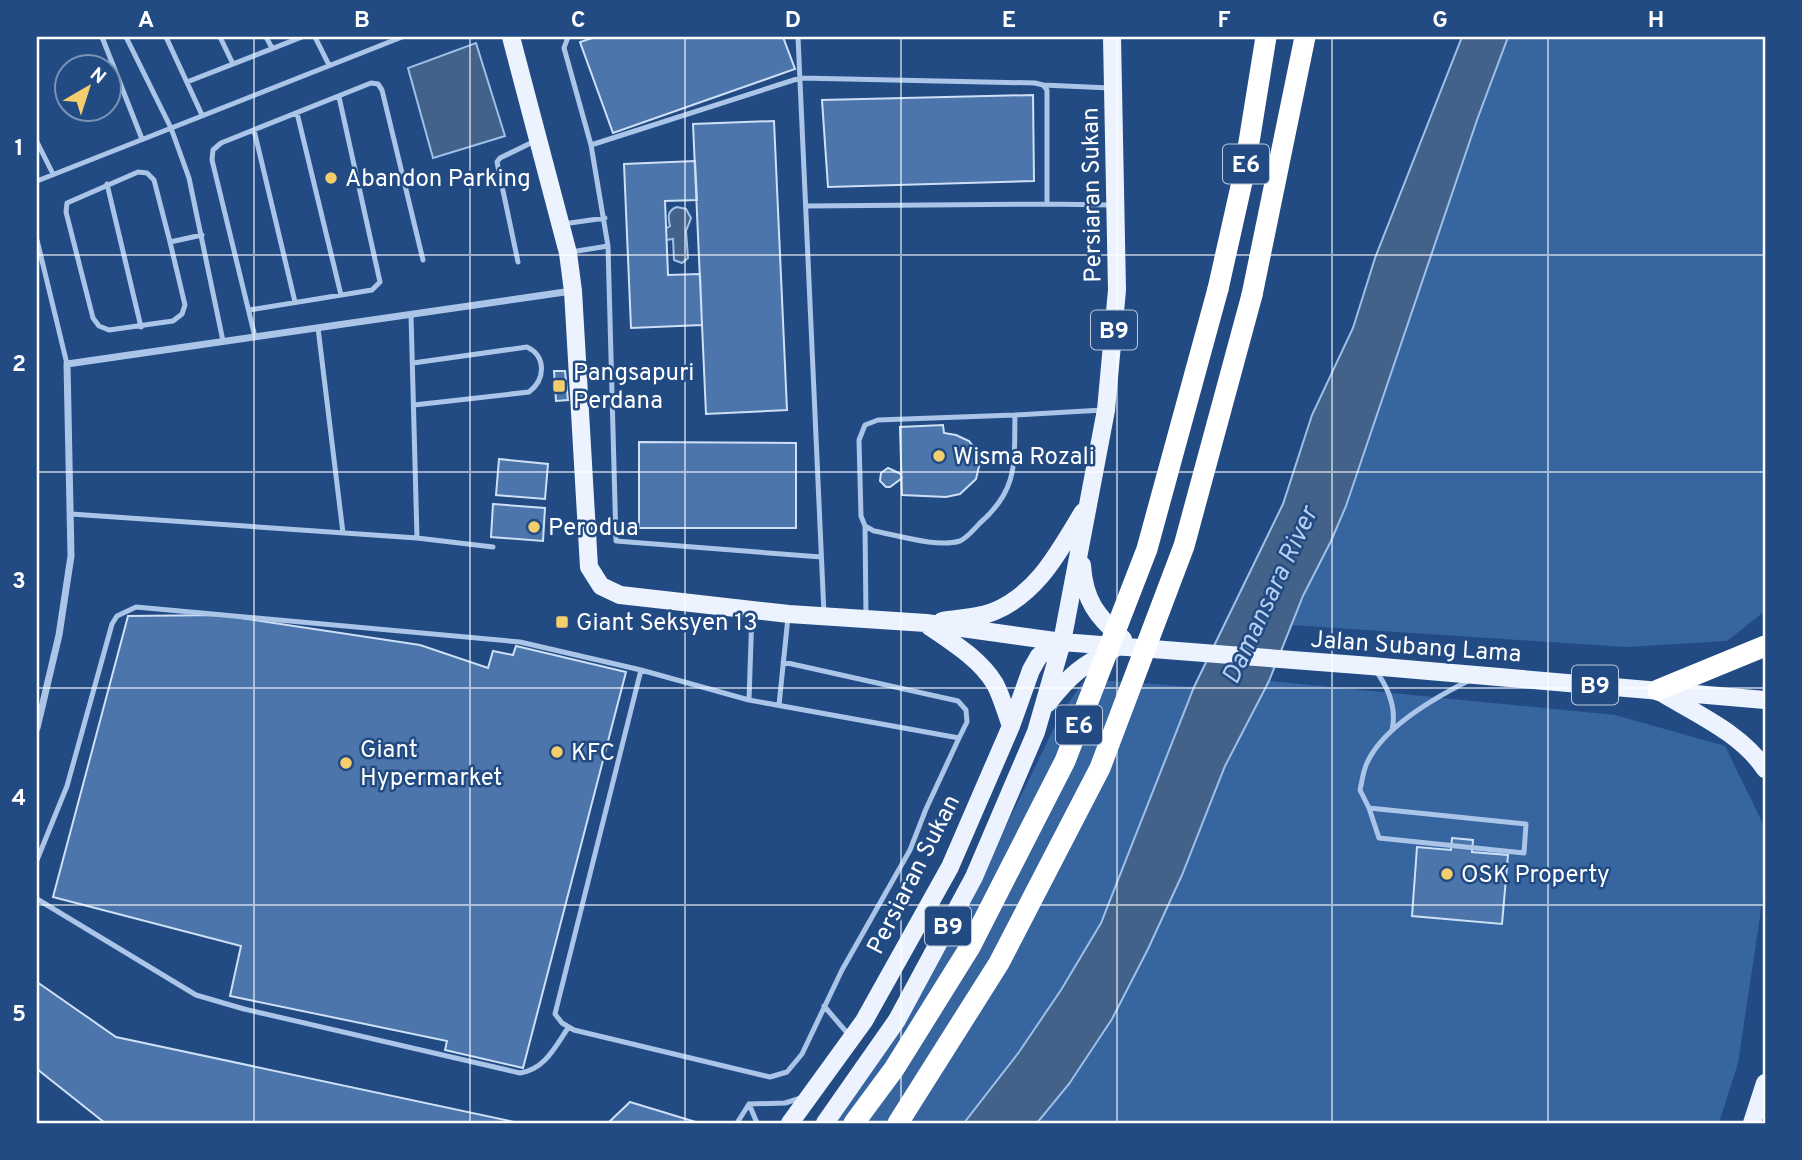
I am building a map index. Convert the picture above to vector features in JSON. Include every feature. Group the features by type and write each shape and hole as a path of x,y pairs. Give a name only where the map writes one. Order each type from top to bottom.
{"highway":[{"name":"E6","path":"854,1123 894,1069 970,947 1065,761 1147,549 1218,289 1244,173 1266,37"},
{"name":"E6","path":"898,1123 999,963 1100,768 1184,546 1252,295 1307,37"},
{"path":"1658,690 1765,646"}],"main road":[{"path":"511,37 568,253 573,291 589,567 601,586 620,595 789,614 926,624 993,612 1025,594 1051,565 1090,500"},
{"name":"Persiaran Sukan","path":"825,1123 897,1020 974,877 1036,732 1062,642 1106,410 1117,290 1112,37"},
{"path":"1042,712 1066,679 1088,661 1126,648 1088,599 1081,544"},
{"path":"926,624 963,650 981,667 995,684 1011,726"},
{"name":"Jalan Subang Lama","path":"926,624 1126,648 1765,700"},
{"name":"Persiaran Sukan","path":"790,1123 864,1021 950,867 1011,726 1029,674 1039,656 1062,642"},
{"path":"1658,690 1733,737 1749,750 1765,769"},
{"path":"1752,1123 1765,1083"}],"street":[{"path":"37,728 61,622 71,556 67,364 573,291"}],"lane":[{"path":"102,37 142,139"},
{"path":"126,37 171,128 189,178 223,341"},
{"path":"166,37 202,115"},
{"path":"220,37 233,64"},
{"path":"266,37 272,48"},
{"path":"187,82 302,37"},
{"path":"315,37 330,65"},
{"path":"37,181 402,37"},
{"path":"568,37 564,48 591,145 607,246 616,541 821,557"},
{"path":"797,37 824,617"},
{"path":"591,145 800,78 1114,88"},
{"path":"255,337 212,160 213,150 221,143 371,83 378,84 382,90 423,260"},
{"path":"1042,85 1047,90 1047,204"},
{"path":"248,310 372,289 380,282 339,97"},
{"path":"297,113 341,295"},
{"path":"254,130 295,302"},
{"path":"518,262 497,162 538,140"},
{"path":"37,142 53,174"},
{"path":"138,172 147,173 154,180 185,305 182,314 173,321 109,330 99,326 93,318 65,212 67,203 107,184 138,172"},
{"path":"107,184 141,327"},
{"path":"806,206 1116,206"},
{"path":"561,224 604,219"},
{"path":"170,242 202,235"},
{"path":"37,240 67,364"},
{"path":"568,253 607,246"},
{"path":"411,314 417,538"},
{"path":"318,328 343,533"},
{"path":"412,363 527,347 536,351 542,363 536,387 529,391 414,405"},
{"path":"866,619 865,526 861,516 859,440 865,425 878,420 1106,410"},
{"path":"865,526 874,531 932,542 961,540 984,520 1008,490 1014,472 1016,415"},
{"path":"71,514 417,538 493,547"},
{"path":"37,860 67,786 109,632 117,616 136,607 530,643 749,700 959,738"},
{"path":"749,700 752,610"},
{"path":"779,705 789,614"},
{"path":"641,670 555,1008 558,1018 568,1028 770,1077 787,1072 802,1054 824,1006 910,850 967,722 966,710 958,701 783,662"},
{"path":"1371,666 1385,684 1392,700 1395,718 1392,730"},
{"path":"1369,808 1526,824 1524,853 1379,838 1360,790 1367,762 1392,730 1436,697 1480,675"},
{"path":"37,899 196,995 244,1009 520,1073 529,1072 547,1059 568,1028"},
{"path":"824,1006 852,1037"},
{"path":"750,1104 799,1100 815,1088"},
{"path":"737,1123 750,1104"},
{"path":"750,1104 757,1123"}],"shaded area":[{"path":"1508,37 1765,37 1765,611 1727,641 1626,647 1291,625 1346,506 1477,120"},
{"path":"1085,679 1194,687 1115,891 1066,983 964,1123 823,1123 978,883 1061,714"},
{"path":"1269,681 1615,715 1725,746 1765,828 1765,883 1738,1063 1719,1123 1037,1123 1069,1084 1112,1019 1182,875 1225,766"}],"water":[{"name":"Damansara River","path":"1462,37 1508,37 1477,120 1346,506 1303,596 1269,681 1225,766 1182,875 1112,1019 1069,1084 1037,1123 964,1123 1019,1052 1061,990 1101,923 1194,687 1283,504 1312,415 1353,328 1375,258"},
{"path":"476,43 505,136 433,158 408,68"},
{"path":"677,207 686,209 691,218 686,231 688,258 682,263 674,260 673,239 666,240 662,231 670,226 670,212"}],"building":[{"path":"595,37 783,37 795,69 613,133 580,42"},
{"path":"1033,95 1034,181 828,187 822,100"},
{"path":"774,121 787,410 706,414 693,124"},
{"path":"695,161 697,200 665,201 668,275 700,274 702,325 631,328 624,164"},
{"path":"554,371 565,371 568,400 556,401"},
{"name":"Wisma Rozali","path":"943,425 944,433 969,441 976,450 980,462 976,479 960,494 946,497 902,495 900,427"},
{"path":"639,442 796,443 796,528 639,528"},
{"path":"499,459 548,464 545,499 496,495"},
{"path":"888,468 901,474 902,478 886,487 880,481 881,473"},
{"path":"493,504 545,508 543,541 491,537"},
{"name":"Giant Hypermarket","path":"221,615 420,645 488,668 493,651 513,655 516,646 626,672 523,1068 445,1050 447,1041 230,996 241,946 53,897 128,616"},
{"path":"1452,838 1473,840 1472,852 1508,855 1502,924 1412,916 1417,847 1451,850"},
{"path":"37,982 116,1037 519,1123 105,1123 37,1069"},
{"path":"630,1102 699,1123 608,1123"}],"place":[{"name":"Abandon Parking","path":"331,178"},
{"name":"Pangsapuri Perdana","path":"559,386"},
{"name":"Wisma Rozali","path":"939,456"},
{"name":"Perodua","path":"534,527"},
{"name":"Giant Seksyen 13","path":"562,622"},
{"name":"KFC","path":"557,752"},
{"name":"Giant Hypermarket","path":"346,763"},
{"name":"OSK Property","path":"1447,874"}]}
